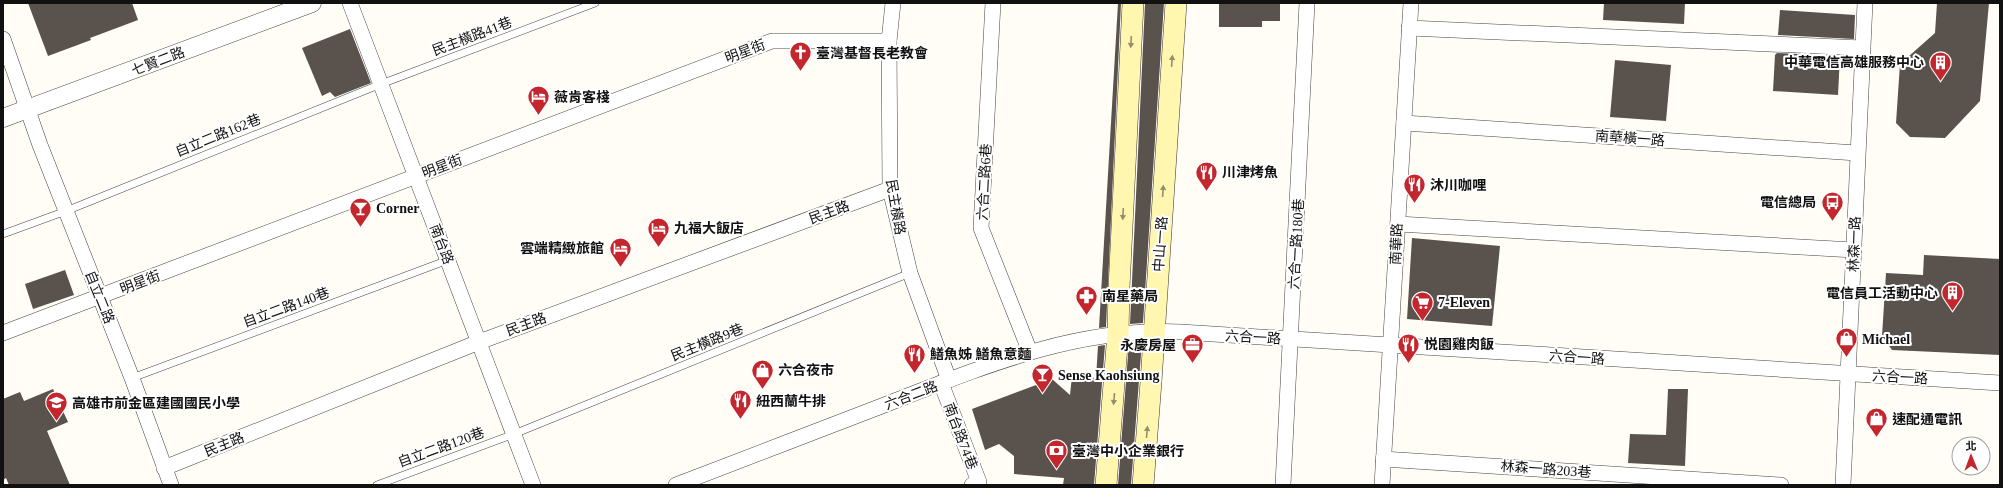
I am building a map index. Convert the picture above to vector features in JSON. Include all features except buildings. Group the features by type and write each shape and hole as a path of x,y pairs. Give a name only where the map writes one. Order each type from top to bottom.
{"main road":[{"path":"1106,485 1118,333 1133,3"},
{"name":"中山一路","path":"1143,485 1176,3"}],"street":[{"name":"七賢二路","path":"3,118 312,3"},
{"name":"南台路","path":"350,3 533,485"},
{"name":"民主橫路","path":"893,3 889,41 890,189 910,273 945,382"},
{"name":"六合二路6巷","path":"993,3 981,228 1030,352"},
{"name":"六合一路180巷","path":"1283,485 1292,339 1307,3"},
{"name":"南華路","path":"1382,485 1411,3"},
{"name":"林森一路","path":"1843,485 1865,3"},
{"path":"1409,28 1862,48"},
{"name":"自立二路","path":"3,39 27,110 101,297 171,485"},
{"name":"明星街","path":"3,333 772,41 889,41"},
{"name":"南華橫一路","path":"1404,122 1857,153"},
{"name":"民主路","path":"164,468 479,342 890,189"},
{"path":"1398,224 1854,250"},
{"name":"六合二路","path":"676,485 945,382 1030,352 1084,338 1118,333 1153,331"},
{"name":"六合一路","path":"1153,331 2000,383"},
{"name":"南台路74巷","path":"945,382 979,482 972,485"},
{"name":"林森一路203巷","path":"1383,458 1781,485"}],"lane":[{"name":"民主橫路41巷","path":"381,84 595,3"},
{"name":"自立二路162巷","path":"3,234 66,211 381,84"},
{"name":"自立二路140巷","path":"132,378 448,260"},
{"name":"民主橫路9巷","path":"514,434 910,273"},
{"name":"自立二路120巷","path":"377,485 514,434"}],"place":[{"name":"臺灣基督長老教會","path":"801,72"},
{"name":"中華電信高雄服務中心","path":"1940,82"},
{"name":"薇肯客棧","path":"538,116"},
{"name":"川津烤魚","path":"1207,192"},
{"name":"沐川咖哩","path":"1415,204"},
{"name":"電信總局","path":"1832,222"},
{"name":"Corner","path":"361,228"},
{"name":"九福大飯店","path":"659,248"},
{"name":"雲端精緻旅館","path":"620,268"},
{"name":"電信員工活動中心","path":"1953,312"},
{"name":"南星藥局","path":"1086,316"},
{"name":"7-Eleven","path":"1422,322"},
{"name":"Michael","path":"1847,358"},
{"name":"永慶房屋","path":"1192,364"},
{"name":"悦園雞肉飯","path":"1409,364"},
{"name":"鱔魚姊 鱔魚意麵","path":"914,374"},
{"name":"六合夜市","path":"763,390"},
{"name":"Sense Kaohsiung","path":"1042,394"},
{"name":"紐西蘭牛排","path":"741,420"},
{"name":"高雄市前金區建國國民小學","path":"57,422"},
{"name":"速配通電訊","path":"1877,438"},
{"name":"臺灣中小企業銀行","path":"1057,470"}]}
